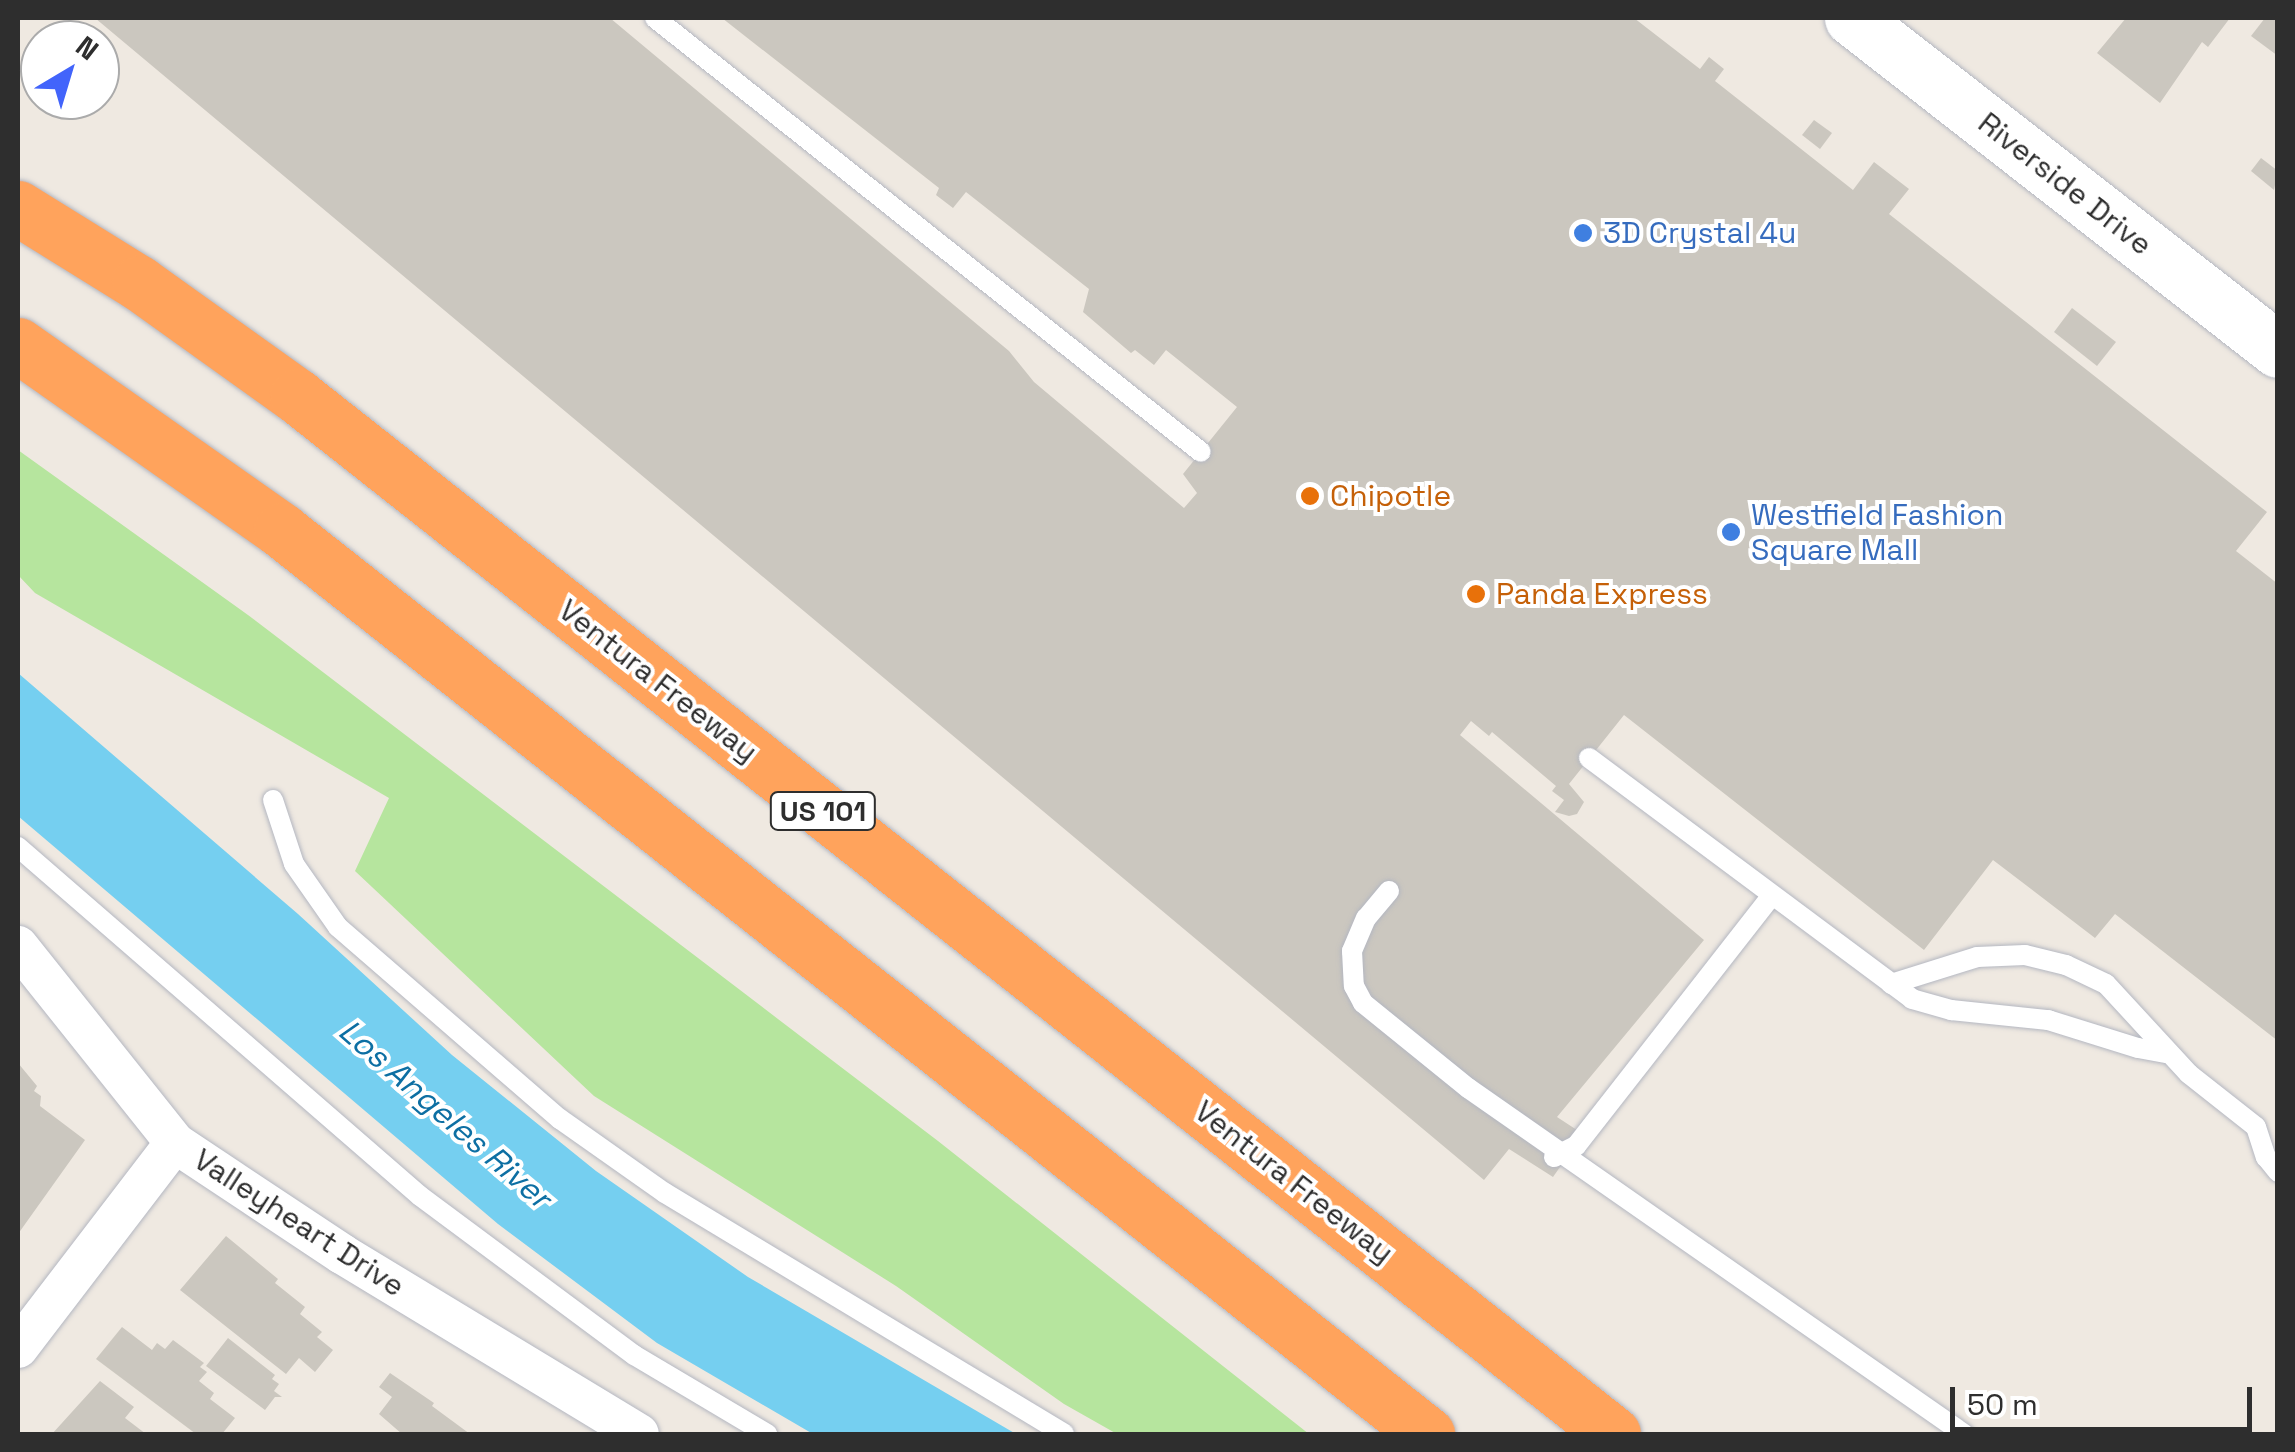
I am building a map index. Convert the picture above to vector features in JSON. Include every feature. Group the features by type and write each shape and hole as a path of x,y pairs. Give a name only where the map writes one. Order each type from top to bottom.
{"highway":[{"name":"Ventura Freeway","path":"18,208 138,283 297,396 1614,1434"},
{"path":"18,344 281,530 1426,1434"}],"main road":[{"name":"Riverside Drive","path":"1852,18 2278,350"}],"street":[{"name":"Valleyheart Drive","path":"18,946 176,1143 342,1254 639,1434"},
{"path":"18,1348 176,1143"}],"lane":[{"path":"655,18 1201,452"},
{"path":"1589,758 1890,984 1931,1006 2048,1020 2138,1048 2167,1052"},
{"path":"273,800 294,864 338,927 560,1118 665,1194 1064,1434"},
{"path":"18,847 420,1196 634,1355 766,1434"},
{"path":"1389,891 1366,918 1352,951 1350,969 1363,1003 1468,1088 1964,1434"},
{"path":"1534,1146 1554,1156 1576,1146 1772,895"},
{"path":"1890,984 1977,957 2025,955 2106,984 2167,1052 2256,1127 2266,1157 2278,1172"}],"green space":[{"path":"18,450 248,615 938,1141 1309,1434 1117,1434 1064,1404 896,1286 594,1096 355,871 389,798 35,593 18,575"}],"water":[{"name":"Los Angeles River","path":"18,673 298,914 452,1055 596,1171 748,1277 1016,1434 813,1434 657,1343 498,1224 18,816"}],"building":[{"name":"Westfield Fashion Square Mall","path":"95,18 610,18 1009,351 1034,382 1184,508 1197,493 1183,474 1237,407 1166,350 1154,365 1135,350 1131,353 1083,312 1089,289 966,192 953,208 936,195 939,188 722,18 1634,18 1700,69 1709,57 1724,69 1715,81 1853,190 1874,162 1909,189 1889,214 2267,512 2236,551 2278,584 2278,1041 2115,914 2095,938 1993,860 1924,950 1624,715 1569,784 1584,802 1577,814 1569,816 1555,812 1564,800 1552,791 1556,786 1492,732 1489,736 1471,721 1460,735 1704,940 1557,1117 1583,1134 1553,1177 1509,1149 1484,1180 120,39 120,20"},
{"path":"2126,18 2230,18 2208,47 2202,42 2160,103 2097,53"},
{"path":"2265,18 2278,18 2278,56 2251,36"},
{"path":"1814,120 1832,133 1820,149 1802,135"},
{"path":"2261,158 2278,171 2274,190 2251,171"},
{"path":"2072,308 2116,342 2097,366 2054,332"},
{"path":"18,1063 37,1086 34,1091 41,1096 40,1106 85,1140 18,1234"},
{"path":"226,1236 278,1279 275,1283 305,1307 300,1314 322,1332 317,1337 333,1350 315,1372 299,1358 286,1374 180,1290"},
{"path":"122,1327 152,1350 157,1343 165,1349 173,1340 204,1363 200,1367 207,1372 199,1381 214,1393 210,1399 235,1418 222,1434 196,1434 96,1359"},
{"path":"228,1338 275,1375 272,1379 279,1384 274,1391 282,1397 275,1397 265,1410 206,1366"},
{"path":"390,1373 470,1434 402,1434 379,1414 392,1397 379,1387"},
{"path":"100,1381 134,1407 125,1418 146,1434 52,1434"}],"place":[{"name":"3D Crystal 4u","path":"1583,233"},
{"name":"Chipotle","path":"1310,496"},
{"name":"Westfield Fashion Square Mall","path":"1731,532"},
{"name":"Panda Express","path":"1476,594"}]}
